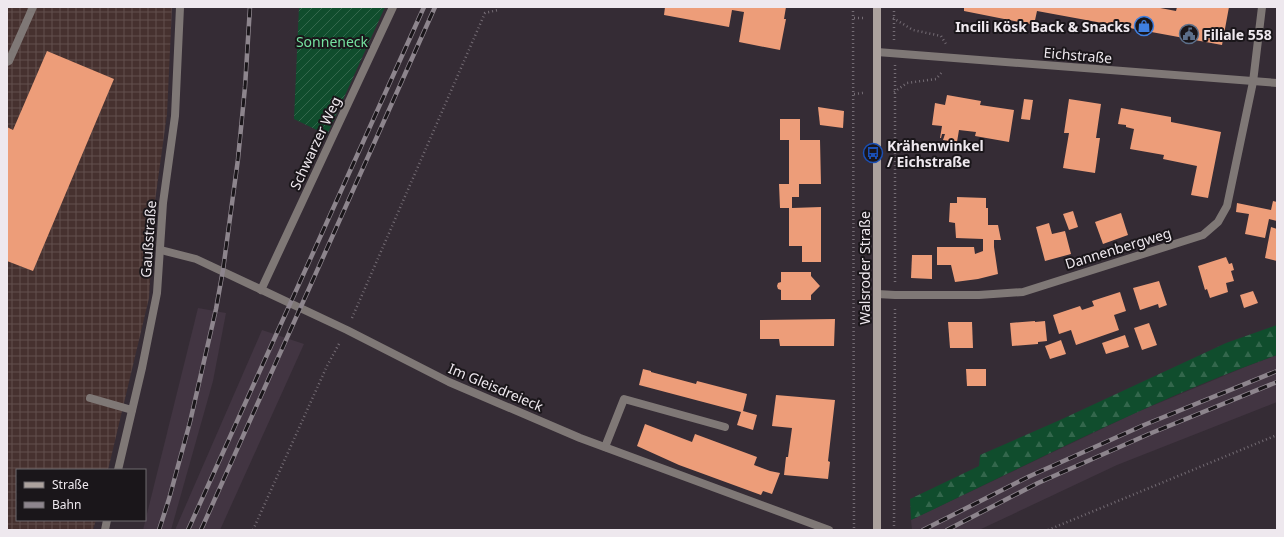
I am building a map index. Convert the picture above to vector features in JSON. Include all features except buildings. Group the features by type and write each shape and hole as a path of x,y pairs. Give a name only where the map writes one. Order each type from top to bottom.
{"street":[{"path":"8,63 33,7"},
{"name":"Gaußstraße","path":"118,469 157,293 163,203 175,116 180,7"},
{"name":"Schwarzer Weg","path":"261,290 393,7"},
{"name":"Walsroder Straße","path":"877,7 877,530"},
{"name":"Dannenbergweg","path":"877,294 979,295 1023,292 1203,235 1218,222 1227,206 1253,82 1262,7"},
{"name":"Eichstraße","path":"877,52 1277,83"},
{"name":"Im Gleisdreieck","path":"161,250 196,259 347,330 449,382 580,438 829,530"},
{"path":"90,398 132,410"},
{"path":"605,447 624,399 725,427"}],"path":[{"path":"853,7 854,530"},
{"path":"894,7 896,295 894,530"},
{"path":"253,530 327,366 347,330 485,13 498,10"},
{"path":"894,18 913,30 941,36 956,58 936,78 907,83 895,92"},
{"path":"1048,530 1277,435"}],"shaded area":[{"path":"7,7 172,7 167,114 155,201 149,298 108,469 16,469 16,521 96,521 93,530 7,530"},
{"path":"198,308 226,313 213,381 171,530 143,530"},
{"path":"262,330 304,344 220,530 175,530"},
{"path":"1277,355 1277,402 1117,465 979,530 912,530 911,520 1135,413"}],"green space":[{"name":"Sonneneck","path":"299,7 385,7 327,135 294,119"},
{"path":"1277,325 1277,355 1138,412 911,520 910,499 979,466 980,455 1060,420 1226,343"}],"railway":[{"path":"159,530 190,422 216,309 223,270 238,159 245,87 250,7"},
{"path":"188,530 424,7"},
{"path":"201,530 435,7"},
{"path":"923,530 1030,476 1144,425 1277,371"},
{"path":"947,530 1038,483 1149,434 1277,382"}],"place":[{"name":"Incili Kösk Back & Snacks","path":"1144,26"},
{"name":"Filiale 558","path":"1189,34"},
{"name":"Krähenwinkel / Eichstraße","path":"873,153"}]}
